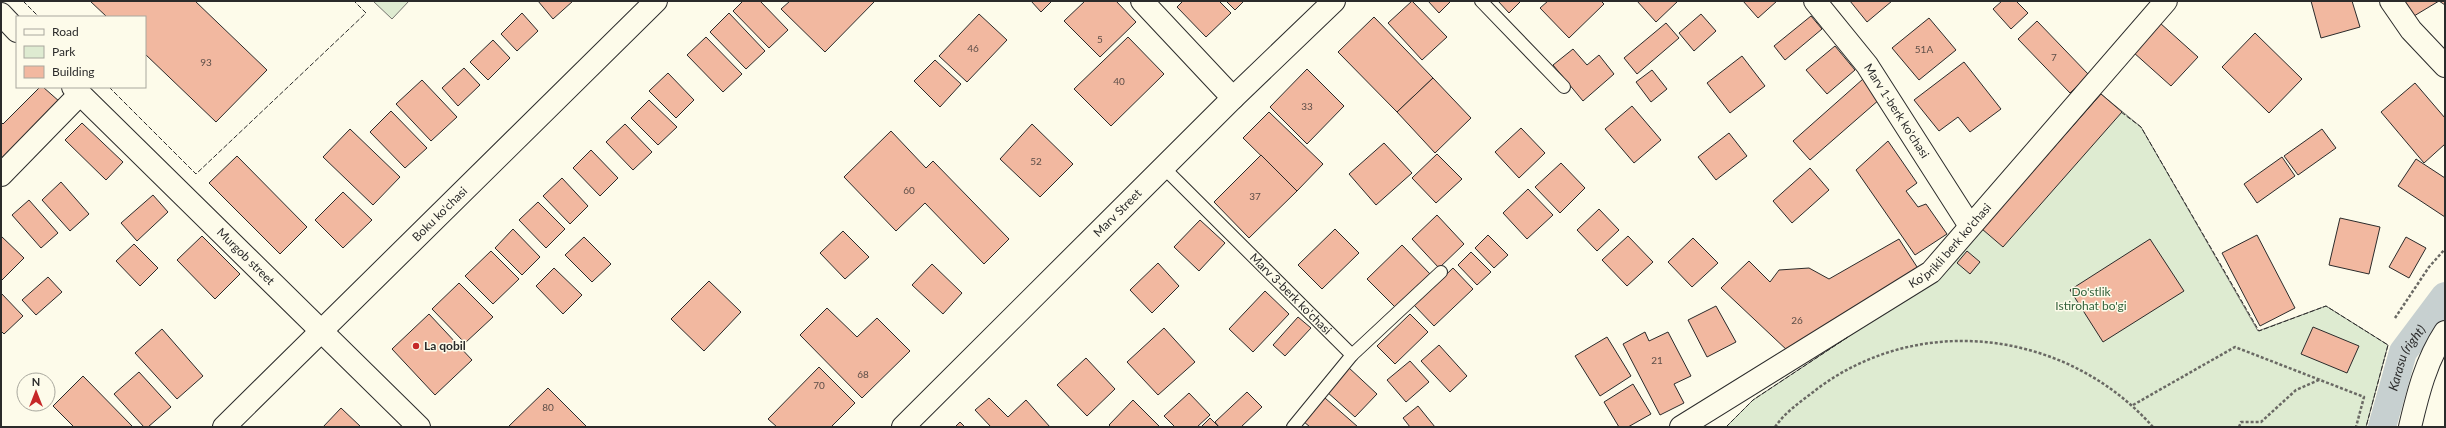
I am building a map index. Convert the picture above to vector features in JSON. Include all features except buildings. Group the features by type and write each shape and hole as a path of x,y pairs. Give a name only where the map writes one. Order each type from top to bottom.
{"street":[{"name":"Boku ko'chasi","path":"224,427 656,1"},
{"path":"1142,1 1233,98"},
{"name":"Marv Street","path":"903,427 1163,167 1334,1"},
{"name":"Marv 1-berk ko'chasi","path":"1815,1 1867,64 1970,226"},
{"name":"Ko'prikli berk ko'chasi","path":"1681,427 1931,272 2166,1"},
{"path":"2391,1 2411,30 2445,66"},
{"path":"1,14 16,30"},
{"name":"Murgob street","path":"77,91 322,330 419,427"},
{"path":"1,175 77,91"},
{"path":"2410,427 2418,391 2432,352 2445,332"}],"lane":[{"path":"1481,1 1564,87"},
{"name":"Marv 3-berk ko'chasi","path":"1163,167 1352,355"},
{"path":"1293,427 1352,355 1440,272"}],"path":[{"path":"2395,318 2429,267 2445,249"},
{"path":"1774,427 1784,414 1840,372 1906,346 1976,340 2033,350 2086,371 2133,405 2153,427"},
{"path":"2133,405 2235,346 2322,379 2364,397 2356,427"},
{"path":"2239,427 2241,422 2261,422 2296,390 2322,379"}],"green space":[{"path":"373,1 409,1 392,19"},
{"name":"Do'stlik Istirohat bo'gi","path":"2101,94 2141,127 2258,331 2326,306 2388,345 2366,427 1726,427 1753,400 1941,275"}],"waterway":[{"name":"Karasu (right)","path":"2382,427 2403,352 2445,296"}],"fence":[{"path":"23,1 38,16"},
{"path":"110,88 196,174 366,13 354,1"},
{"path":"2121,112 2141,127 2259,331 2326,306 2388,345 2366,427"},
{"path":"1726,427 1753,400 1848,337"}],"place":[{"name":"La qobil","path":"416,346"}]}
